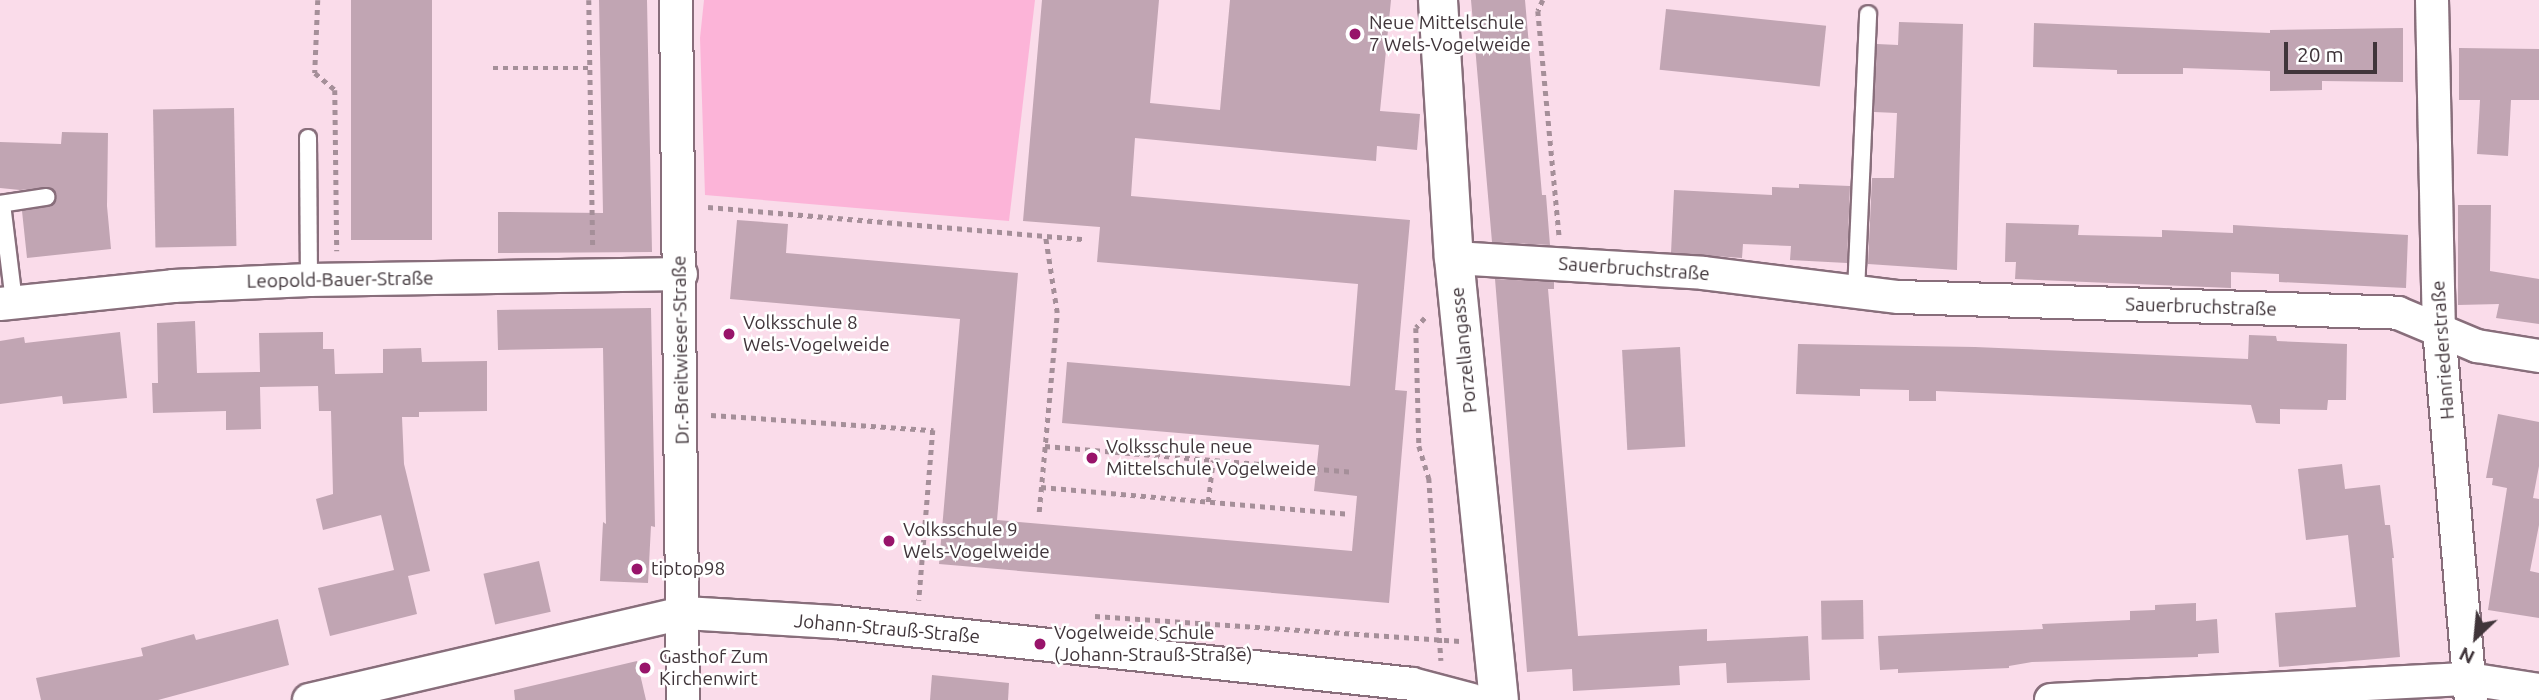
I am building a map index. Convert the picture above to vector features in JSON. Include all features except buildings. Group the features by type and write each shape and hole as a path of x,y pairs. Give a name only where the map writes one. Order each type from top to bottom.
{"street":[{"name":"Dr.-Breitwieser-Straße","path":"676,0 681,274 683,700"},
{"name":"Porzellangasse","path":"1438,0 1454,258 1499,700"},
{"name":"Hanriederstraße","path":"2432,0 2439,329 2470,690"},
{"name":"Sauerbruchstraße","path":"1454,258 1703,273 1899,297 2398,313 2477,346 2539,356"},
{"name":"Leopold-Bauer-Straße","path":"7,303 173,286 309,280 681,274"},
{"name":"Johann-Strauß-Straße","path":"309,700 684,613 835,622 1412,684 1472,700"},
{"path":"2051,700 2539,690"}],"lane":[{"path":"1856,292 1868,14"},
{"path":"308,138 309,280"},
{"path":"7,303 1,204 47,197"}],"path":[{"path":"589,0 593,275"},
{"path":"1543,0 1538,11 1563,264"},
{"path":"493,68 590,68"},
{"path":"680,205 1084,239"},
{"path":"1039,512 1057,313 1045,235"},
{"path":"682,413 933,430 917,631"},
{"path":"1045,446 1352,472"},
{"path":"1208,502 1213,460"},
{"path":"1041,488 1348,514"},
{"path":"1084,615 1495,642"}],"shaded area":[{"path":"704,0 1035,0 1009,221 705,195 700,38"}],"place":[{"name":"Neue Mittelschule 7 Wels-Vogelweide","path":"1355,34"},
{"name":"Volksschule 8 Wels-Vogelweide","path":"729,334"},
{"name":"Volksschule neue Mittelschule Vogelweide","path":"1092,458"},
{"name":"Volksschule 9 Wels-Vogelweide","path":"889,541"},
{"name":"tiptop98","path":"637,569"},
{"name":"Vogelweide Schule (Johann-Strauß-Straße)","path":"1040,644"},
{"name":"Gasthof Zum Kirchenwirt","path":"645,668"}]}
